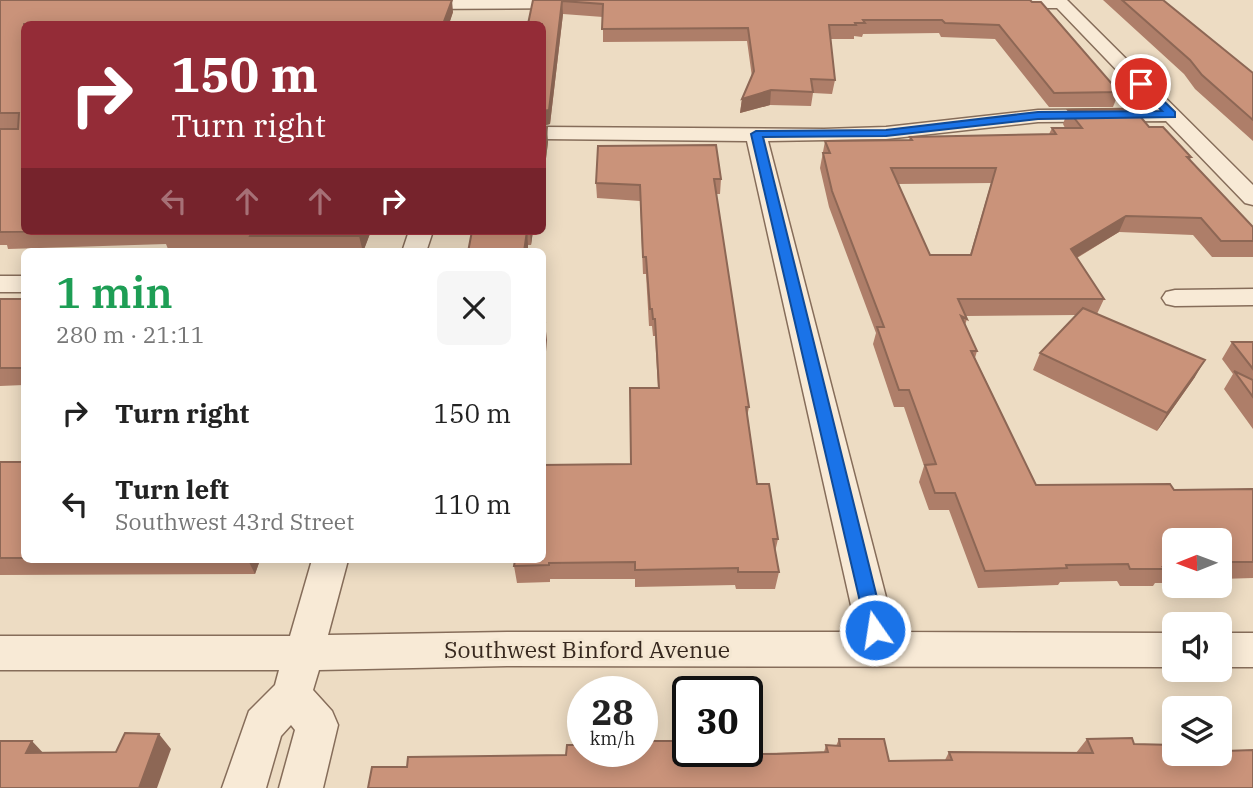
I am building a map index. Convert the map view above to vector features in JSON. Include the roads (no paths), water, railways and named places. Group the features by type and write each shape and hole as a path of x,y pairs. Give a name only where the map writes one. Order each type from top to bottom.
{"street":[{"path":"992,3 1060,1 1253,198"},
{"path":"483,21 488,2"},
{"path":"396,4 590,4"},
{"path":"546,133 886,133 1038,116 1171,115"},
{"path":"756,134 880,650"},
{"path":"0,284 21,284"},
{"path":"1175,298 1253,297"},
{"path":"244,788 264,724 292,695 329,563"},
{"name":"Southwest Binford Avenue","path":"0,653 304,653 507,649 1162,650"},
{"path":"1232,650 1253,650"},
{"path":"292,695 317,725 300,788"}]}
